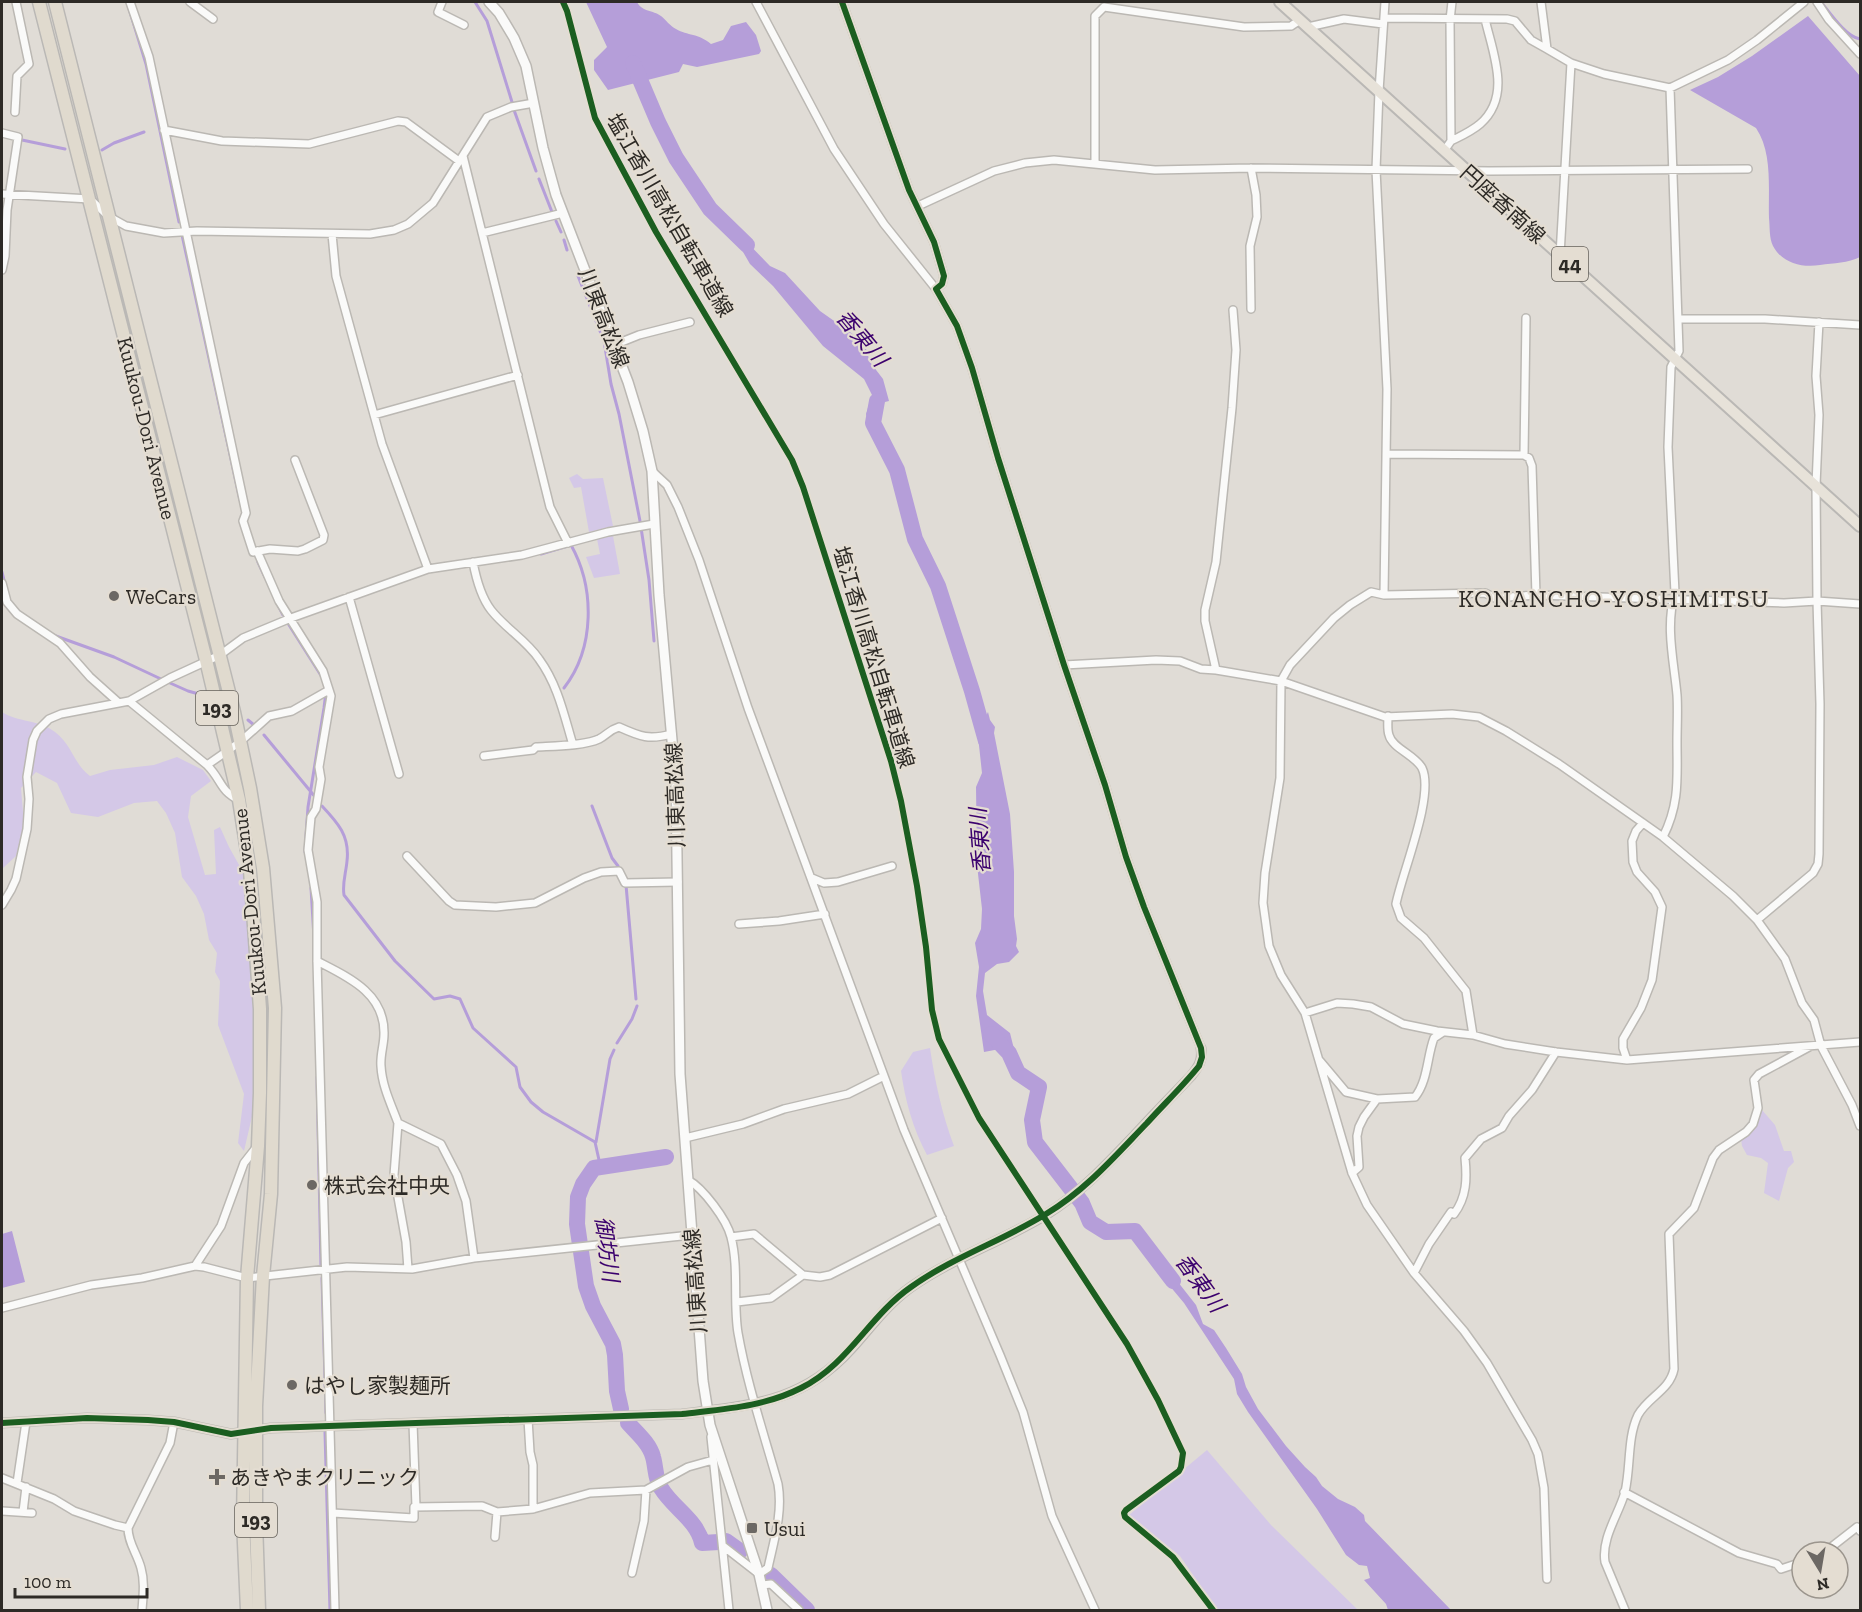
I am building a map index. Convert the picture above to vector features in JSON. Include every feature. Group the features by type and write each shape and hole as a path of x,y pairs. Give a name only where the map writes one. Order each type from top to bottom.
{"highway":[{"name":"Kuukou-Dori Avenue","path":"39,2 206,660 239,800 250,870 260,1009 258,1146 247,1278 250,1431 259,1611"},
{"name":"Kuukou-Dori Avenue","path":"55,2 220,655 250,788 264,868 275,1008 271,1194 243,1521 247,1611"}],"main road":[{"name":"川東高松線","path":"489,2 499,13 514,38 526,66 543,148 556,195 628,382 652,471 654,524 676,785 680,1074 703,1381 710,1425 759,1574 767,1611"},
{"name":"円座香南線","path":"1280,2 1860,526"}],"street":[{"path":"15,112 17,76 29,64 16,2"},
{"path":"130,2 149,57 246,513 243,522 253,552 270,549 298,551 323,540 324,535 295,460"},
{"path":"190,2 213,19"},
{"path":"442,2 438,12 464,25"},
{"path":"2,1423 87,1418 174,1422 231,1434 271,1428 329,1425 682,1414 756,1404 781,1397 820,1377 851,1349 885,1308 909,1288 959,1257 994,1242 1063,1203 1105,1167 1199,1066 1202,1057 1201,1048 1140,897 998,458 972,368 951,314 936,289 879,216 834,149 756,2"},
{"path":"842,2 909,190 934,242 944,276 942,284 936,289"},
{"path":"1384,596 1387,389 1376,170 1385,2"},
{"path":"1451,141 1450,20 1452,2"},
{"path":"1541,2 1547,49"},
{"path":"1095,163 1095,15 1104,7 1114,5 1244,27 1291,26 1344,20 1507,18 1515,21 1531,40 1571,63 1604,75 1670,88 1728,60 1804,2"},
{"path":"1817,2 1829,20 1860,54"},
{"path":"1444,151 1451,141 1478,126 1490,114 1498,100 1499,82 1485,19"},
{"path":"1560,255 1571,63"},
{"path":"1663,837 1672,820 1676,800 1677,698 1671,641 1675,582 1668,447 1671,367 1679,351 1670,88"},
{"path":"2,194 90,199 108,216 126,226 164,233 370,234 394,230 408,224 433,203 487,117 511,107 534,103"},
{"path":"164,130 222,141 309,144 398,121 406,122 461,158 482,232 550,507 568,543"},
{"path":"2,133 18,138 7,210 5,256 2,270"},
{"path":"918,206 994,171 1025,163 1054,160 1155,170 1251,168 1466,171 1748,169"},
{"path":"1251,168 1257,217 1250,246 1251,309"},
{"path":"482,232 563,213"},
{"path":"332,234 336,276 382,444 428,569"},
{"path":"1216,669 1205,621 1205,610 1216,562 1232,408 1236,350 1233,310"},
{"path":"1524,454 1526,318"},
{"path":"1678,319 1765,319 1860,325"},
{"path":"614,345 639,335 690,322"},
{"path":"1757,920 1813,873 1818,864 1820,704 1816,485 1819,416 1816,376 1819,322"},
{"path":"374,415 518,375"},
{"path":"1386,454 1524,454 1529,458 1532,466 1536,595"},
{"path":"652,471 667,485 699,560 748,708 904,1130 1023,1412 1052,1516 1095,1611"},
{"path":"2,905 16,879 27,829 29,799 27,777 33,740 37,731 49,719 61,714 129,701 206,660 220,655 243,638 291,618 428,569 522,555 608,532 654,524"},
{"path":"257,551 279,601 323,671 331,696 318,766 321,779 316,809 311,817 308,850 317,902 335,1611"},
{"path":"473,562 477,583 490,609 524,640 551,676 573,744"},
{"path":"2,583 7,602 17,614 60,643 90,677 119,703"},
{"path":"1547,1579 1544,1488 1538,1454 1532,1440 1487,1364 1464,1331 1414,1273 1367,1205 1352,1173 1305,1013 1281,975 1269,946 1263,903 1265,873 1280,778 1281,681 1290,665 1334,618 1371,592 1384,596 1485,593 1495,598 1536,595 1784,603 1817,601 1860,604"},
{"path":"349,597 399,774"},
{"path":"1064,665 1156,660 1180,661 1201,669 1216,669 1281,681 1388,717 1452,714 1479,717 1559,764 1663,837 1726,890 1757,920 1785,959 1802,1003 1814,1020 1821,1046 1852,1105 1860,1126"},
{"path":"207,765 240,742 269,716 292,711 329,690"},
{"path":"129,701 215,772 226,794 239,800"},
{"path":"1388,717 1389,735 1392,741 1417,761 1424,778 1422,813 1396,904 1401,918 1425,938 1466,991 1473,1035"},
{"path":"484,756 599,739 610,730 619,727 640,736 655,739 672,734"},
{"path":"1627,1060 1623,1039 1641,1008 1652,980 1662,907 1655,892 1641,877 1633,862 1632,841 1636,831 1643,823"},
{"path":"407,856 455,905 496,908 535,903 601,872 619,871 626,883 678,882"},
{"path":"812,879 825,883 838,882 892,866"},
{"path":"739,924 825,914"},
{"path":"317,961 347,976 376,1000 383,1017 381,1064 383,1084 398,1123 394,1175 406,1242 408,1269"},
{"path":"1305,1013 1337,1003 1353,1004 1371,1007 1403,1024 1473,1035 1505,1044 1627,1060 1860,1042"},
{"path":"1318,1058 1346,1092 1377,1099 1414,1097 1423,1081 1434,1038 1443,1032"},
{"path":"1625,1611 1605,1562 1605,1544 1624,1492 1632,1428 1645,1405 1667,1385 1674,1369 1669,1234 1694,1208 1713,1158 1719,1150 1746,1132 1753,1124 1758,1108 1754,1080 1759,1074 1809,1047"},
{"path":"1414,1273 1429,1244 1451,1212 1454,1214 1459,1208 1466,1193 1465,1158 1481,1139 1502,1128 1509,1116 1532,1090 1556,1052"},
{"path":"685,1138 743,1124 784,1109 848,1094 884,1076"},
{"path":"1352,1173 1359,1167 1357,1136 1359,1127 1377,1099"},
{"path":"398,1123 441,1144 457,1175 466,1201 474,1258"},
{"path":"195,1266 221,1226 244,1163 258,1146"},
{"path":"688,1180 697,1185 725,1222 731,1237 736,1275 738,1330 750,1386 781,1498 768,1568 759,1574 723,1546"},
{"path":"731,1237 753,1234 803,1275 819,1277 830,1275 942,1218"},
{"path":"2,1308 91,1286 195,1266 247,1278 347,1267 408,1269 474,1258 692,1235"},
{"path":"737,1302 771,1298 803,1275"},
{"path":"528,1419 533,1465 533,1509"},
{"path":"17,1483 26,1422"},
{"path":"142,1611 143,1578 130,1542 128,1528 170,1443 174,1422"},
{"path":"333,1513 414,1518 414,1507 416,1507 413,1423"},
{"path":"710,1425 729,1611"},
{"path":"416,1507 482,1506 497,1512 533,1509 590,1492 646,1490 688,1467 714,1460"},
{"path":"2,1478 54,1499 74,1511 128,1528"},
{"path":"23,1512 26,1487"},
{"path":"632,1573 644,1521 646,1490"},
{"path":"1624,1492 1739,1553 1777,1564 1781,1569 1790,1566"},
{"path":"2,1511 32,1513"},
{"path":"495,1537 497,1512"},
{"path":"1840,1540 1857,1527 1860,1532"},
{"path":"761,1585 771,1584 799,1611"}],"shaded area":[{"path":"577,474 583,479 603,478 613,526 589,532 581,487 574,488 569,478"},
{"path":"613,536 620,574 594,578 586,557 600,554 597,539"},
{"path":"2,712 14,718 42,725 55,732 90,776 110,770 154,765 177,757 203,770 211,781 191,796 188,817 205,875 216,874 214,830 220,827 243,872 253,950 256,1099 244,1151 238,1143 244,1094 218,1025 220,981 215,972 217,953 209,940 204,914 196,896 182,877 175,833 166,813 157,801 134,803 98,817 71,813 57,783 36,772 21,788 24,824 16,856 2,869"},
{"path":"930,1048 939,1098 954,1146 927,1155 910,1114 901,1071 913,1052"},
{"path":"1762,1110 1775,1125 1784,1151 1791,1151 1794,1162 1788,1168 1779,1201 1764,1193 1768,1163 1761,1158 1747,1155 1742,1146 1741,1139 1754,1126"},
{"path":"1207,1450 1271,1525 1358,1610 1217,1610 1180,1556 1129,1515"}],"water":[{"path":"586,2 637,2 642,8 661,16 676,29 702,38 711,44 723,40 731,26 746,22 756,35 761,51 759,54 697,67 683,64 679,72 608,90 594,70 594,60 607,47"},
{"path":"1808,16 1860,76 1860,257 1846,262 1813,266 1800,265 1787,260 1773,246 1769,218 1767,160 1756,128 1690,90 1718,77 1752,56"},
{"path":"728,226 770,266 785,273 820,311 864,342 870,362 883,379 889,401 876,407 876,422 869,425 866,414 872,395 864,379 823,346 773,286 750,264"},
{"path":"988,712 995,727 994,733 1010,814 1014,916 1016,946 1019,952 1009,962 997,964 985,973 983,991 987,1015 1010,1033 1014,1049 1005,1048 984,1052 976,996 979,967 975,943 981,929 982,909 977,865 976,787 982,773 977,727 981,718 985,718"},
{"path":"12,1231 25,1282 2,1288 2,1234"},
{"path":"1163,1258 1174,1277 1196,1305 1203,1324 1214,1330 1226,1348 1242,1374 1258,1409 1286,1446 1322,1486 1364,1515 1365,1521 1451,1610 1388,1610 1386,1604 1364,1580 1370,1578 1367,1566 1359,1565 1346,1555 1317,1509 1248,1412 1237,1394 1234,1379 1184,1303 1164,1279 1158,1267"}],"waterway":[{"path":"127,2 146,64 179,222"},
{"path":"475,2 487,21 512,102"},
{"path":"1821,2 1849,34 1860,39"},
{"name":"香東川","path":"633,63 676,158 710,209 747,245"},
{"path":"514,110 536,171"},
{"path":"102,150 144,132"},
{"path":"22,140 65,149"},
{"path":"539,179 552,212"},
{"path":"556,221 561,232"},
{"path":"182,235 240,500"},
{"path":"564,240 567,250"},
{"path":"578,276 604,341 640,521 649,580 654,641"},
{"name":"香東川","path":"877,401 873,423 897,470 915,539 938,586 986,741"},
{"path":"541,554 571,545 579,562 588,599 586,637 582,655 564,688"},
{"path":"258,562 265,577"},
{"path":"2,572 5,584"},
{"path":"279,607 283,615"},
{"path":"289,625 322,677"},
{"path":"53,635 114,657 161,679"},
{"path":"170,683 206,696"},
{"path":"305,852 308,807 326,692 324,683"},
{"path":"248,720 254,725"},
{"path":"264,735 316,798"},
{"path":"322,806 338,824 347,844 344,895 395,961 434,999 450,996 460,999 473,1028 516,1067 520,1087 531,1102 543,1112 595,1142 599,1167"},
{"path":"592,806 612,858 618,866"},
{"path":"626,885 636,999"},
{"path":"311,888 314,938"},
{"path":"617,1043 637,1006"},
{"name":"香東川","path":"991,1034 1009,1053 1018,1073 1039,1087 1032,1120 1035,1142 1082,1203 1090,1222 1106,1232 1135,1231 1173,1281"},
{"path":"596,1142 610,1059 614,1050"},
{"path":"317,1077 321,1268"},
{"name":"御坊川","path":"621,1409 613,1344 593,1306 586,1286 577,1224 578,1197 583,1184 594,1168 666,1157"},
{"path":"322,1278 326,1413"},
{"name":"御坊川","path":"628,1423 649,1448 661,1488 690,1521 702,1543 719,1542"},
{"path":"325,1432 330,1610"},
{"name":"御坊川","path":"726,1541 740,1551"},
{"name":"御坊川","path":"771,1575 807,1610"}],"cycle path":[{"name":"塩江香川高松自転車道線","path":"563,2 595,118 656,232 792,460 803,487 891,761 901,801 917,886 932,1010 939,1039 979,1118 1127,1344 1158,1400 1183,1453 1179,1471 1126,1510 1125,1517 1173,1557 1213,1610"},
{"path":"2,1423 87,1418 148,1420 174,1422 231,1434 271,1428 682,1414 743,1406 773,1399 801,1388 832,1367 896,1299 927,1276 1029,1224 1074,1195 1112,1160 1199,1066 1202,1057 1201,1048 1126,857 1105,785 998,458 972,368 957,326 936,289 942,284 944,276 934,242 909,190 842,2"}],"place":[{"name":"WeCars","path":"114,596"},
{"name":"株式会社中央","path":"312,1185"},
{"name":"はやし家製麺所","path":"292,1385"},
{"name":"あきやまクリニック","path":"217,1477"},
{"name":"Usui","path":"752,1528"}],"district":[{"name":"KONANCHO-YOSHIMITSU","path":"1614,598"}]}
